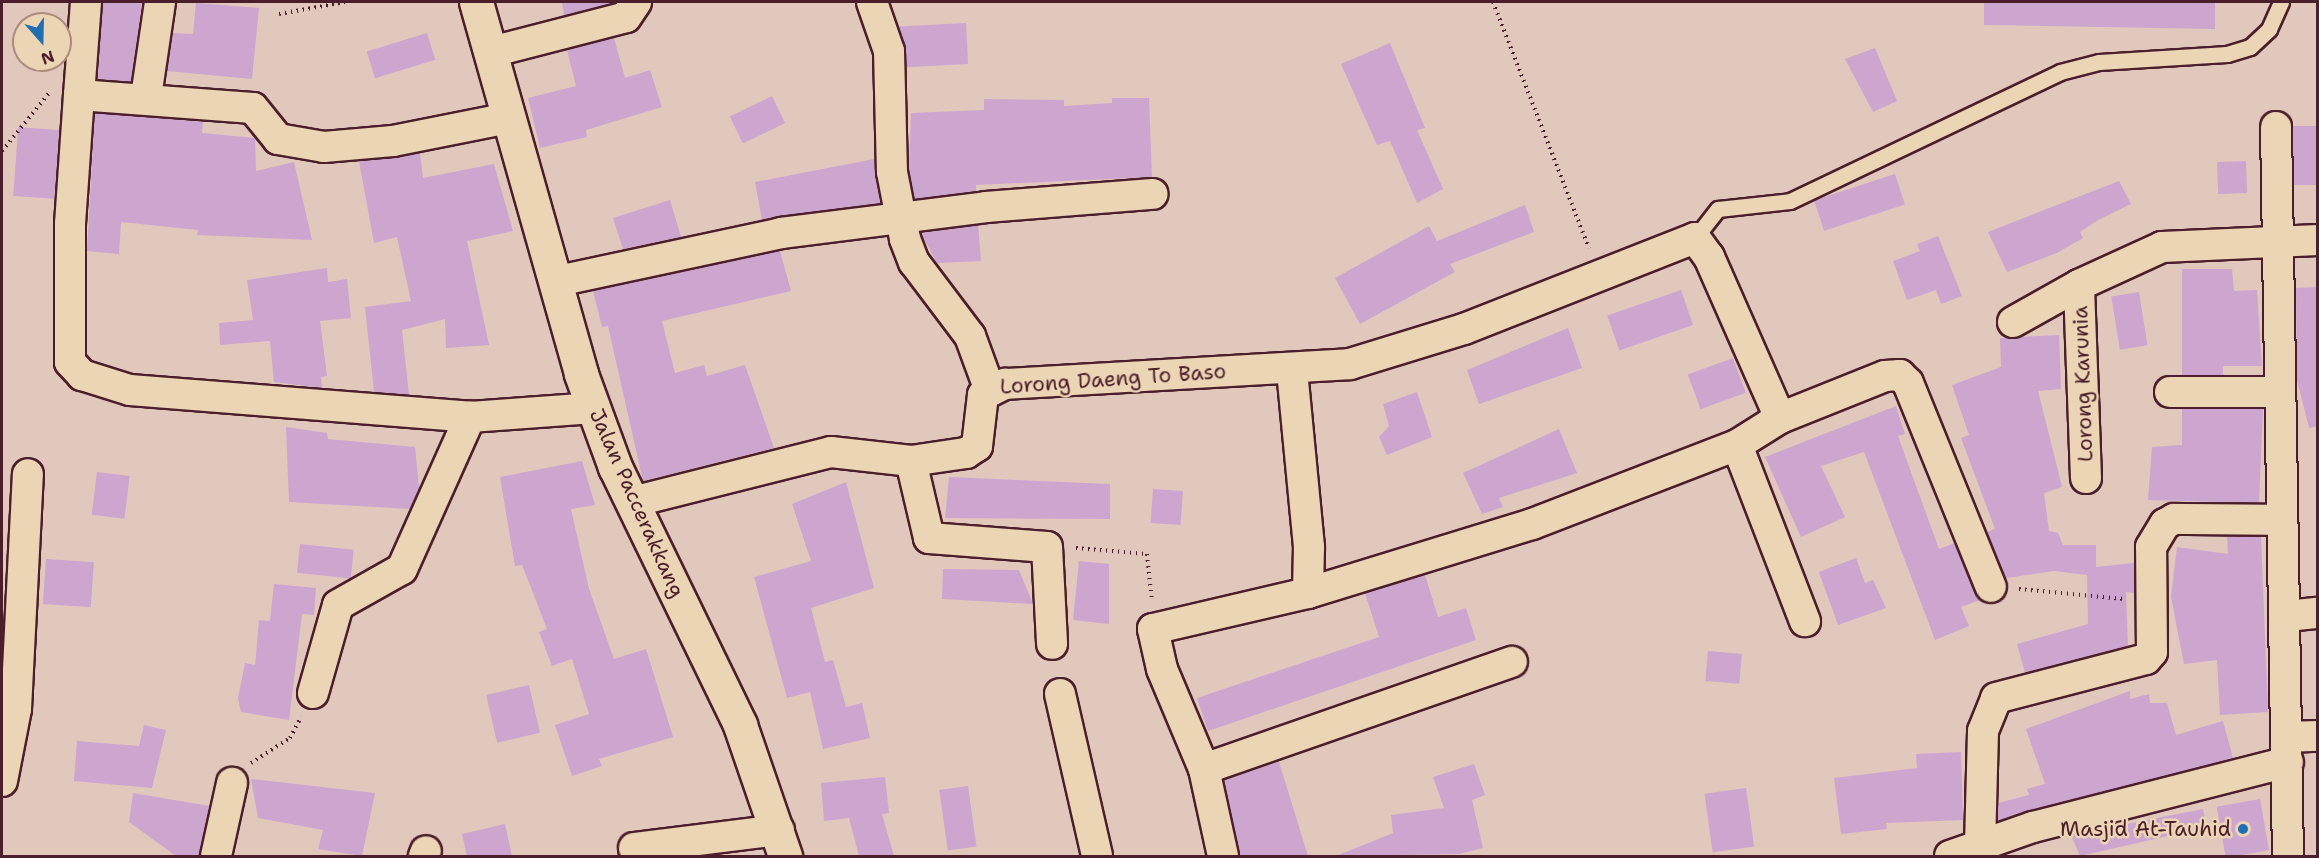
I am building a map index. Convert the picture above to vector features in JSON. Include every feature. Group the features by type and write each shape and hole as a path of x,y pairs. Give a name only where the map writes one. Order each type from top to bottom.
{"main road":[{"name":"Jalan Paccerakkang","path":"476,2 594,408 632,502 740,724 782,844"}],"street":[{"path":"86,2 80,54 70,224 70,362 82,375 130,390 470,417 594,408"},
{"path":"146,97 160,2"},
{"path":"490,52 626,17 636,2"},
{"path":"872,2 889,51 892,172 899,216 914,262 970,336 989,388"},
{"path":"79,95 146,97 257,109 278,139 324,147 393,141 509,118"},
{"path":"2276,128 2280,240 2281,520 2287,616 2288,856"},
{"path":"558,281 781,233 899,216 1152,194"},
{"path":"1695,238 1709,257 1780,418"},
{"name":"Lorong Daeng To Baso","path":"632,502 831,452 911,461 966,453 977,446 989,388 1206,370 1292,371 1350,364 1414,346 1695,238"},
{"name":"Lorong Karunia","path":"2086,478 2079,285 2162,247 2318,240"},
{"path":"2013,322 2079,285"},
{"path":"1292,371 1309,547 1308,593"},
{"path":"1223,856 1204,769 1162,669 1153,628 1308,593 1532,524 1737,445 1780,418 1885,376 1900,375 1908,383 1991,587"},
{"path":"2170,392 2280,392"},
{"path":"313,693 338,605 402,569 470,417"},
{"path":"1737,445 1805,621"},
{"path":"911,461 929,538 1046,546 1052,644"},
{"path":"2,781 16,709 28,474"},
{"path":"1980,846 1983,731 1989,706 2007,693 2146,659 2151,652 2151,547 2165,524 2174,519 2281,520"},
{"path":"2287,616 2318,613"},
{"path":"1204,769 1512,662"},
{"path":"1060,694 1097,856"},
{"path":"1950,856 2287,750 2318,736"},
{"path":"216,856 232,783"},
{"path":"634,848 782,844"}],"lane":[{"path":"1695,238 1718,209 1740,202 1790,201 2060,72 2099,62 2227,54 2250,47 2269,29 2280,2"}],"path":[{"path":"279,14 345,2"},
{"path":"1493,2 1599,274"},
{"path":"2,151 80,54"},
{"path":"1046,546 1147,554 1153,628"},
{"path":"1991,587 2152,601"},
{"path":"232,783 243,767 290,738 313,693"}],"building":[{"path":"103,2 142,2 131,82 98,79"},
{"path":"562,2 609,2 609,4 564,15"},
{"path":"1984,2 2215,2 2215,29 1984,25"},
{"path":"196,3 259,8 252,79 167,71 173,33 193,34"},
{"path":"966,23 968,64 901,67 899,27"},
{"path":"427,33 435,60 375,78 367,51"},
{"path":"614,38 625,78 650,70 662,107 586,130 587,137 540,148 528,98 576,86 567,50"},
{"path":"1390,43 1425,128 1417,130 1443,189 1417,203 1390,141 1377,145 1341,64"},
{"path":"1875,48 1897,101 1873,112 1845,59"},
{"path":"772,96 785,123 743,144 730,117"},
{"path":"1112,98 1149,98 1152,177 976,185 976,191 915,199 909,170 911,113 984,110 984,99 1064,100 1064,106 1112,103"},
{"path":"95,113 203,122 202,133 255,138 256,171 294,162 312,240 197,235 198,230 121,222 119,254 87,251"},
{"path":"2293,126 2318,126 2318,185 2293,185"},
{"path":"18,127 59,130 54,199 13,196"},
{"path":"420,153 423,178 494,164 513,231 467,241 489,345 446,348 445,319 402,330 409,395 374,392 365,307 411,301 397,237 374,243 359,161"},
{"path":"874,159 880,203 762,220 755,182"},
{"path":"2246,161 2247,193 2218,194 2217,162"},
{"path":"1895,174 1905,204 1824,231 1814,200"},
{"path":"2119,181 2131,204 2098,220 2080,232 2083,238 2057,253 2007,272 1988,232"},
{"path":"670,200 681,237 623,249 613,218"},
{"path":"1525,205 1534,232 1450,264 1455,272 1360,324 1335,278 1429,226 1437,241"},
{"path":"978,225 981,261 937,263 921,233"},
{"path":"1938,236 1962,296 1941,304 1936,290 1907,300 1893,261 1920,251 1917,244"},
{"path":"780,251 791,291 662,321 675,373 704,365 707,376 745,365 774,448 643,481 608,326 602,327 593,291"},
{"path":"327,268 328,282 347,279 351,318 320,321 327,376 321,377 322,388 274,382 270,341 220,345 219,323 253,320 247,280"},
{"path":"2182,269 2232,269 2234,291 2257,290 2262,366 2223,366 2223,375 2182,375"},
{"path":"2318,287 2318,426 2309,428 2297,380 2296,288"},
{"path":"1681,290 1693,325 1619,350 1607,315"},
{"path":"2139,292 2147,345 2120,350 2111,296"},
{"path":"1568,328 1582,368 1479,404 1467,370"},
{"path":"2059,335 2061,389 2038,391 2062,487 2044,493 2049,531 2058,533 2063,545 2096,545 2096,567 2134,563 2134,593 2126,592 2128,646 2025,673 2017,644 2088,624 2087,575 2054,571 2006,578 1987,532 1995,529 1961,438 1969,435 1952,385 2001,367 2000,338"},
{"path":"1733,358 1746,393 1701,409 1688,374"},
{"path":"1417,392 1432,437 1387,455 1379,437 1389,426 1383,404"},
{"path":"1896,406 1905,434 1898,436 1939,549 1955,543 1980,600 1961,607 1969,626 1935,640 1864,452 1821,466 1845,517 1801,537 1765,457"},
{"path":"2182,409 2263,409 2259,503 2148,500 2152,447 2182,445"},
{"path":"286,427 327,433 328,439 415,447 419,488 410,509 289,502"},
{"path":"1559,429 1577,473 1499,498 1503,507 1482,514 1463,473"},
{"path":"582,461 595,505 571,509 589,589 614,659 646,649 673,737 599,759 602,766 572,776 555,725 589,714 572,659 552,666 539,632 547,629 522,565 515,566 500,477"},
{"path":"97,472 130,476 125,519 92,515"},
{"path":"949,477 1110,484 1110,519 945,518"},
{"path":"846,482 874,588 811,608 825,662 833,660 846,707 862,703 870,738 823,749 810,692 787,698 754,577 811,561 792,504"},
{"path":"1153,489 1183,491 1181,525 1151,523"},
{"path":"2227,537 2261,537 2268,712 2220,715 2217,660 2184,664 2171,597 2177,547 2228,554"},
{"path":"300,544 354,550 351,578 297,573"},
{"path":"1856,558 1865,583 1873,580 1886,608 1838,625 1819,572"},
{"path":"46,559 94,562 91,607 43,604"},
{"path":"1079,561 1109,564 1109,624 1073,620"},
{"path":"943,569 1019,570 1033,604 942,599"},
{"path":"1425,575 1438,617 1466,608 1476,640 1208,731 1197,698 1379,637 1365,593"},
{"path":"274,584 316,588 314,615 302,614 289,720 241,712 238,698 245,663 255,665 259,620 270,621"},
{"path":"1708,651 1742,654 1739,684 1705,681"},
{"path":"529,685 540,733 497,743 486,695"},
{"path":"2130,691 2130,699 2149,694 2150,703 2167,703 2176,735 2223,721 2233,758 1998,821 1998,803 2029,795 2027,789 2045,784 2026,729"},
{"path":"144,725 166,730 152,788 74,781 77,741 139,746"},
{"path":"1961,752 1963,820 1886,823 1887,829 1841,834 1834,778 1917,768 1916,754"},
{"path":"1279,762 1308,856 1240,856 1224,780"},
{"path":"1474,764 1485,795 1472,800 1483,848 1459,854 1336,856 1393,833 1391,815 1444,808 1433,777"},
{"path":"885,777 889,813 882,814 894,856 859,856 849,818 824,821 821,783"},
{"path":"251,779 375,793 362,856 318,849 323,830 258,818"},
{"path":"968,786 976,846 948,850 939,790"},
{"path":"1746,788 1754,846 1713,852 1704,794"},
{"path":"133,793 209,806 199,856 176,856 129,822"},
{"name":"Masjid At-Tauhid","path":"2260,799 2269,850 2225,856 2217,807"},
{"path":"2203,809 2207,827 2080,856 2071,835"},
{"path":"505,824 512,856 467,856 462,834"}],"place":[{"name":"Masjid At-Tauhid","path":"2243,829"}]}
